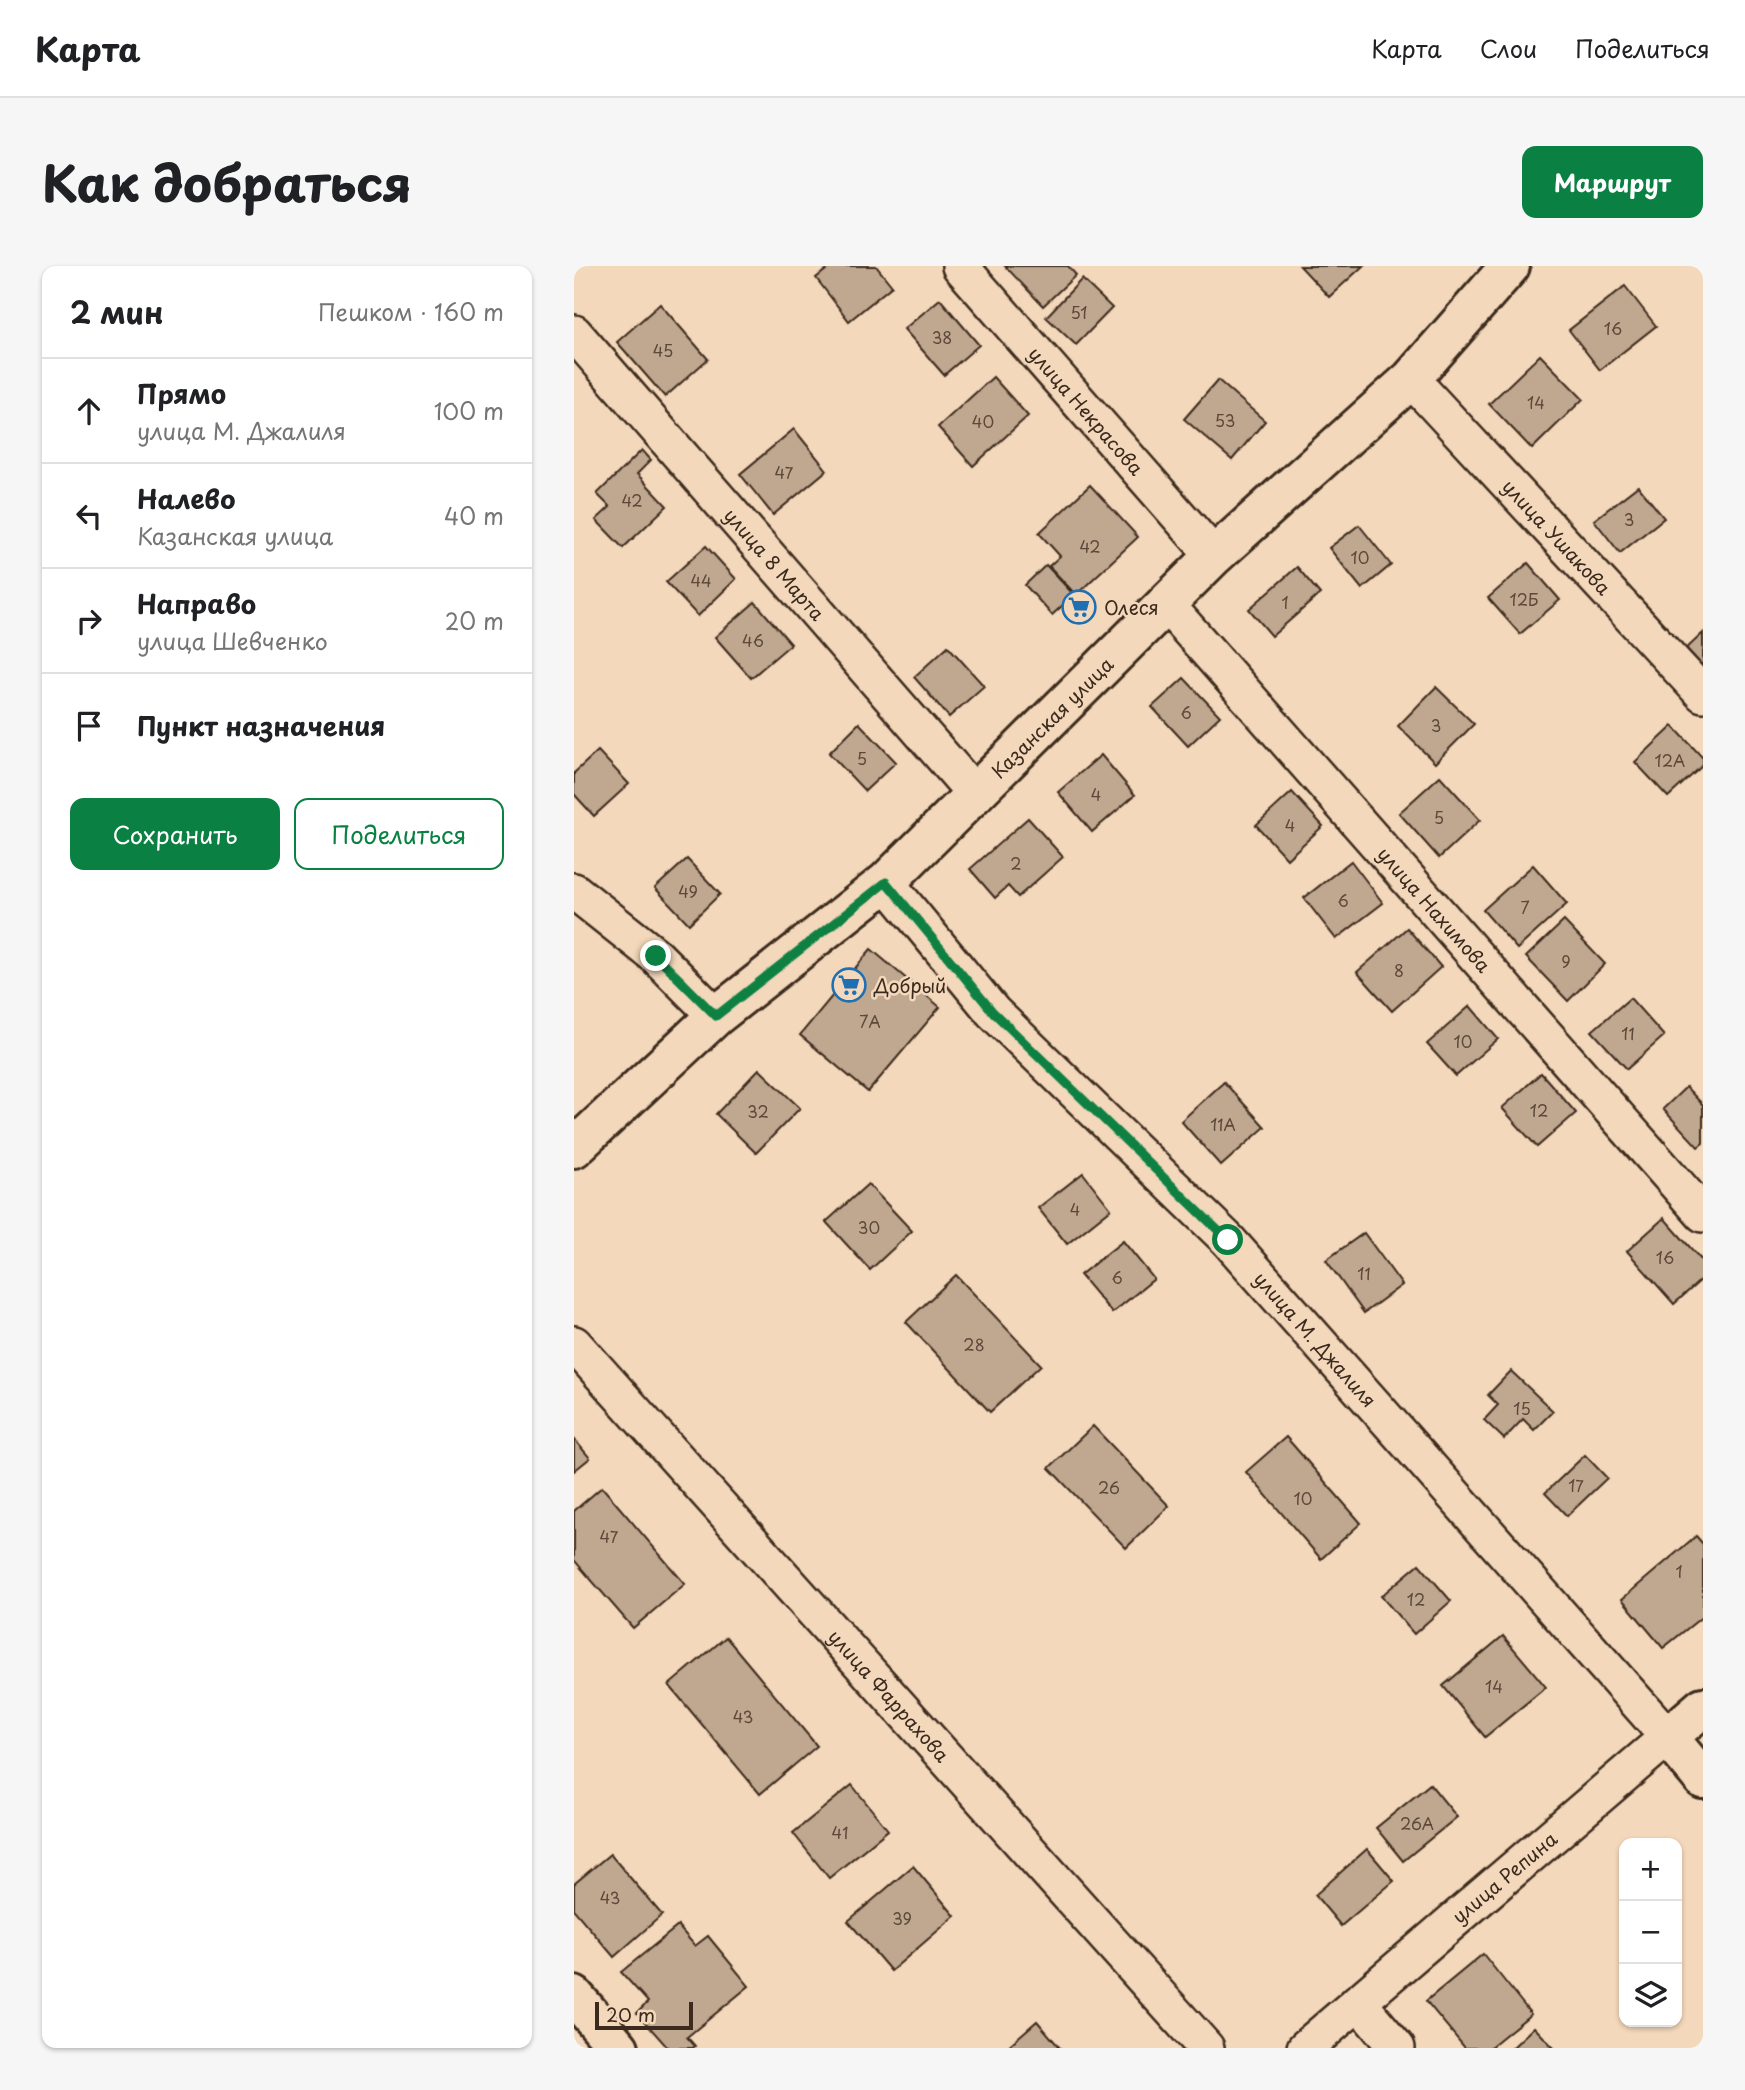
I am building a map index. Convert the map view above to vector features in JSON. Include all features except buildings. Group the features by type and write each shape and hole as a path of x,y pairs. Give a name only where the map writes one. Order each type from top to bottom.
{"street":[{"name":"улица Некрасова","path":"960,266 1214,556"},
{"name":"Казанская улица","path":"574,1148 716,1016 886,882 1214,556 1411,379 1510,266"},
{"name":"улица 8 Марта","path":"574,333 976,794"},
{"name":"улица Ушакова","path":"1411,379 1703,694"},
{"name":"улица Нахимова","path":"1166,603 1703,1214"},
{"name":"улица М. Джалиля","path":"886,882 993,1012 1228,1240 1703,1779"},
{"path":"574,891 656,956 716,1016"},
{"name":"улица Фаррахова","path":"574,1344 1206,2048"},
{"name":"улица Репина","path":"1305,2048 1703,1707"},
{"path":"574,1996 619,2048"},
{"path":"1358,2001 1397,2048"}],"place":[{"name":"Олеся","path":"1079,607"},
{"name":"Добрый","path":"849,985"}],"route":[{"path":"656,956 716,1016 886,882 993,1012 1228,1240"}]}
